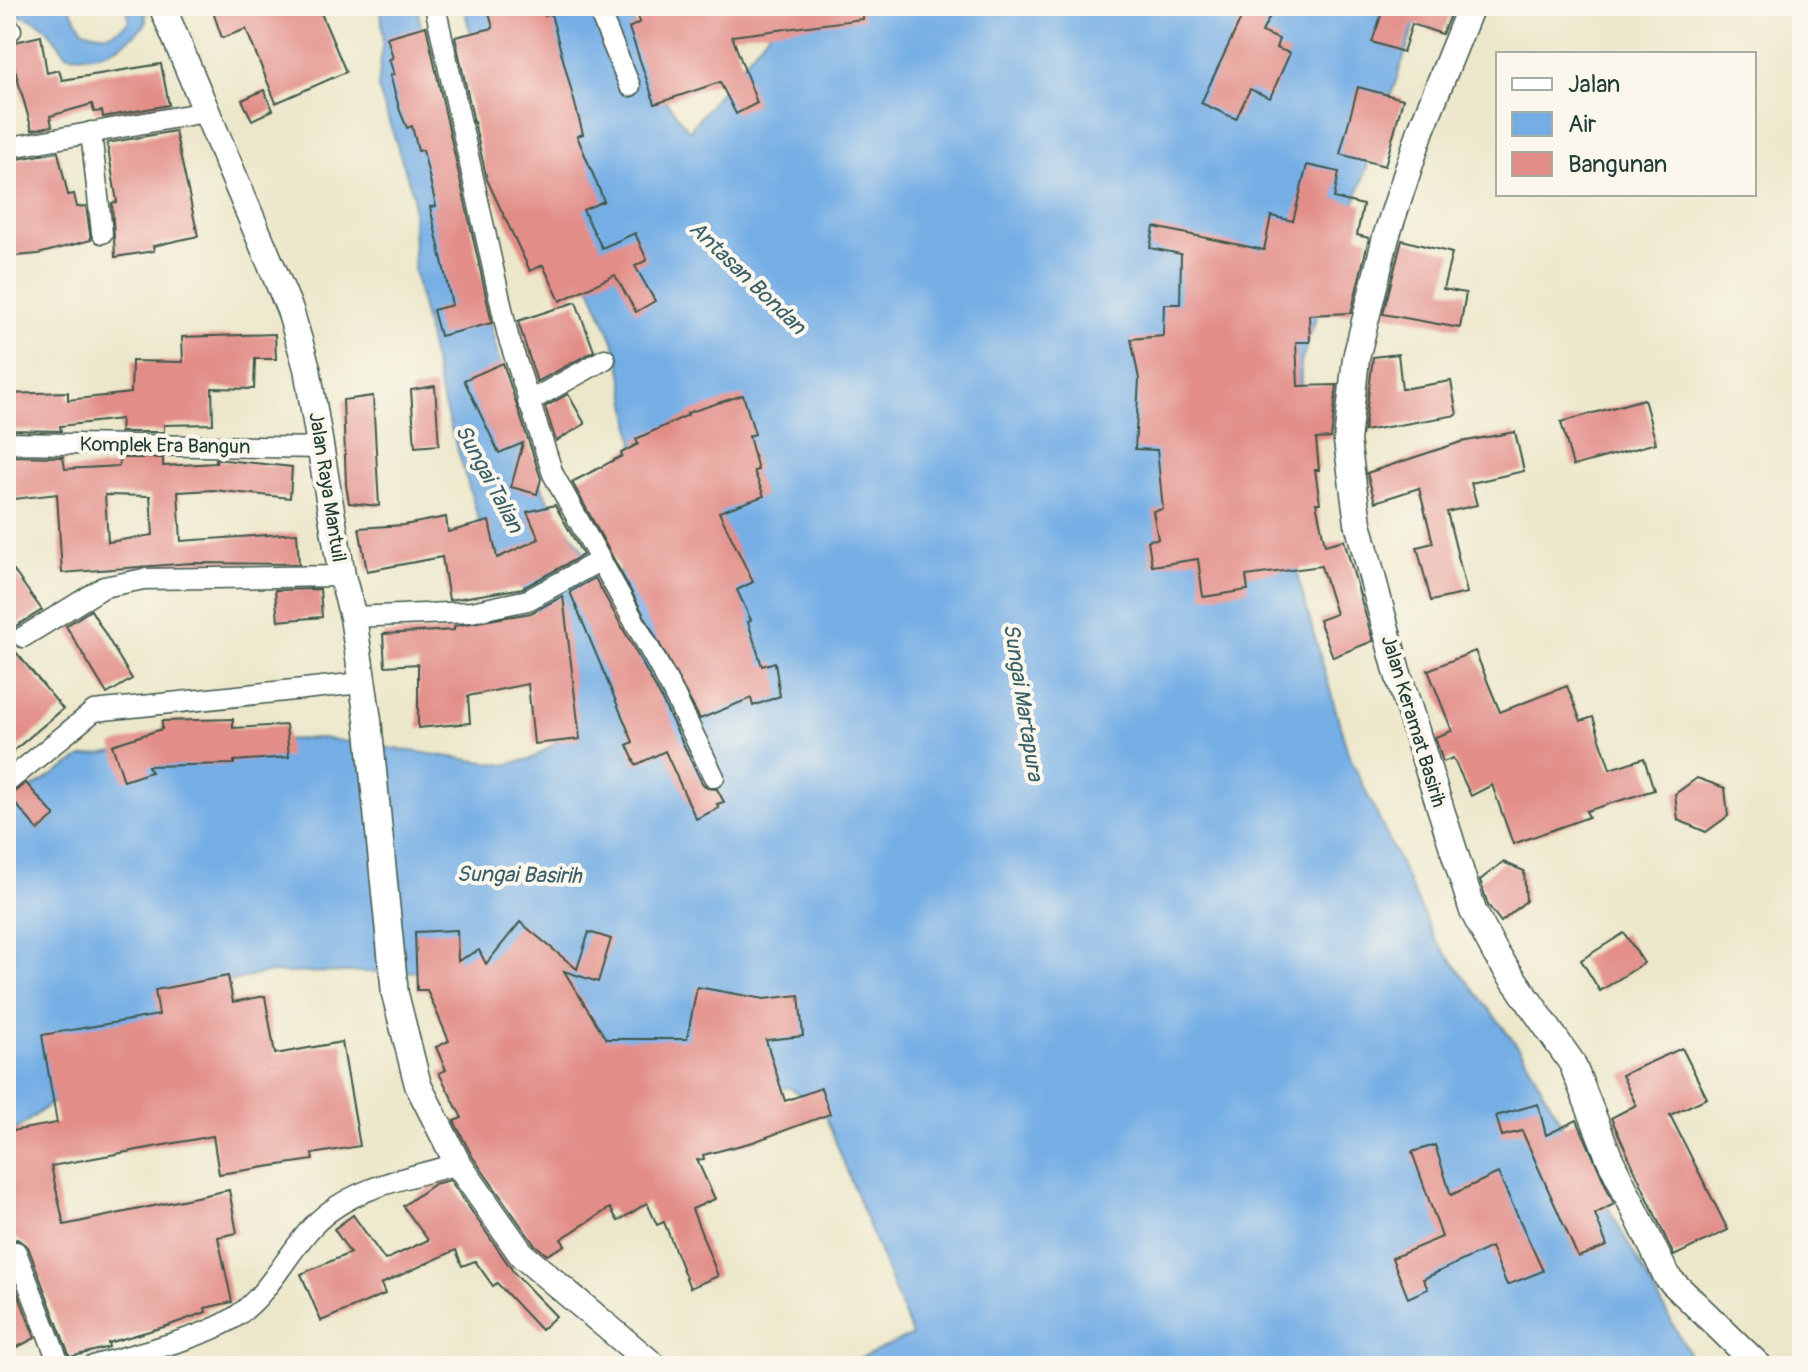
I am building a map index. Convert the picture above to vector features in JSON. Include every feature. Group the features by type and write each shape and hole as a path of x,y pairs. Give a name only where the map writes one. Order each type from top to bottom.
{"street":[{"name":"Jalan Raya Mantuil","path":"162,6 290,310 307,368 323,448 342,576 353,617 368,720 395,994 418,1085 458,1164 522,1255 654,1366"},
{"path":"435,6 508,336 553,474 714,777"},
{"path":"597,6 630,86"},
{"name":"Jalan Keramat Basirih","path":"1471,6 1421,130 1386,237 1356,358 1347,441 1358,523 1397,671 1473,911 1496,954 1572,1063 1609,1157 1667,1277 1759,1366"},
{"path":"6,148 205,112"},
{"path":"91,132 102,233"},
{"path":"528,402 605,359"},
{"name":"Komplek Era Bangun","path":"6,443 323,448"},
{"path":"353,617 471,612 528,600 601,560"},
{"path":"23,637 104,587 144,579 342,576"},
{"path":"6,783 94,711 361,683"},
{"path":"93,1366 211,1329 236,1317 256,1300 313,1226 333,1207 394,1181 458,1164"},
{"path":"16,1252 60,1366"}],"water":[{"path":"6,6 68,6 83,30 102,34 113,33 129,22 127,6 145,6 146,24 110,51 89,55 65,54 42,24 26,17 6,15"},
{"path":"381,6 415,6 418,12 507,396 546,497 599,573 612,578 634,556 638,469 619,355 572,245 495,116 463,6 628,6 657,89 689,131 790,6 1421,6 1301,363 1298,578 1348,753 1435,939 1522,1052 1696,1366 857,1366 855,1360 912,1335 823,1110 790,1088 749,1086 675,1103 455,971 265,973 224,983 189,999 16,1130 6,1141 6,804 82,757 153,746 322,738 505,765 533,758 566,736 565,655 480,524 441,395 414,270 413,194 378,88 383,36"}],"building":[{"path":"211,6 318,6 346,72 276,103 246,29 222,38"},
{"path":"542,6 545,16 551,14 583,134 577,136 604,201 583,210 602,248 635,233 647,260 635,266 655,301 636,312 615,275 560,301 543,265 530,271 487,180 455,37 493,28 488,9"},
{"path":"661,6 862,6 863,19 732,36 757,103 736,114 720,82 655,104 629,28 640,22 638,16"},
{"path":"1247,6 1275,6 1262,32 1279,39 1276,48 1290,53 1270,98 1250,89 1236,119 1201,103"},
{"path":"1371,6 1454,6 1442,34 1412,24 1403,52 1372,42 1382,13"},
{"path":"426,26 492,323 440,336 433,310 452,305 430,207 436,206 423,150 418,151 412,126 407,128 400,111 390,75 394,74 389,59 393,58 387,37"},
{"path":"41,36 47,73 59,70 62,80 161,64 169,105 103,117 102,111 94,112 92,104 50,116 52,126 32,130 14,66 6,67 6,44"},
{"path":"1358,87 1403,99 1385,166 1340,154"},
{"path":"264,90 273,110 252,120 242,100"},
{"path":"175,131 198,236 153,246 154,251 115,257 112,203 117,202 107,143"},
{"path":"58,152 68,195 74,194 77,207 86,206 91,240 38,254 6,257 6,161"},
{"path":"1307,165 1339,172 1334,198 1363,205 1357,235 1369,238 1351,313 1309,315 1310,342 1296,342 1298,386 1337,385 1331,438 1316,439 1319,470 1315,470 1320,503 1316,503 1325,545 1344,540 1373,641 1333,657 1319,620 1336,614 1321,566 1246,576 1248,590 1203,597 1198,559 1152,566 1148,540 1158,539 1153,511 1163,509 1157,450 1135,449 1139,379 1131,339 1163,336 1164,304 1180,304 1181,254 1150,248 1154,227 1264,250 1271,216 1293,221"},
{"path":"1402,240 1452,253 1443,289 1466,293 1460,328 1383,314"},
{"path":"576,302 594,351 537,382 518,321"},
{"path":"275,334 276,359 255,359 254,389 212,388 213,424 164,425 164,432 120,432 121,419 60,426 61,431 6,430 6,394 68,392 68,400 131,393 132,361 183,362 182,337"},
{"path":"1398,354 1402,389 1451,381 1457,415 1364,431 1373,357"},
{"path":"503,363 541,479 537,494 511,487 523,443 499,453 464,380"},
{"path":"435,386 439,445 415,447 411,390"},
{"path":"568,394 585,424 556,441 545,407"},
{"path":"743,395 755,434 749,436 758,470 754,471 764,496 719,512 753,582 737,590 751,620 748,622 762,666 775,662 780,696 753,706 751,698 700,719 572,482 622,456 621,453 638,444 636,439 687,413"},
{"path":"373,396 379,506 349,503 346,485 343,400"},
{"path":"1644,399 1656,443 1573,466 1561,422"},
{"path":"1515,432 1524,471 1471,483 1477,505 1447,512 1467,593 1431,601 1417,547 1433,543 1419,488 1375,502 1367,473 1461,442"},
{"path":"6,456 63,457 65,469 119,466 120,458 163,458 163,466 216,463 216,459 292,467 290,498 213,490 178,492 181,541 297,533 299,564 191,563 62,573 57,494 6,500","holes":["105,495 150,496 153,535 108,542"]},
{"path":"555,505 583,555 523,588 449,600 442,557 367,571 359,528 404,525 446,517 448,532 489,521 497,558 539,539 527,512"},
{"path":"6,560 42,610 16,626 6,638"},
{"path":"595,578 658,692 702,783 707,788 717,789 724,802 717,804 719,808 696,819 665,751 636,765 627,745 633,742 570,592"},
{"path":"320,589 322,617 278,621 275,590"},
{"path":"563,596 580,739 534,744 528,684 468,696 470,723 418,728 418,664 385,666 383,634 454,630 454,626 531,613"},
{"path":"91,610 132,679 107,694 66,626"},
{"path":"6,640 63,709 6,757"},
{"path":"1475,651 1500,712 1567,686 1581,721 1593,717 1610,769 1644,758 1654,790 1586,811 1589,817 1513,844 1492,785 1471,796 1453,758 1443,762 1435,737 1452,731 1428,670"},
{"path":"233,719 233,728 286,725 289,757 234,761 234,764 148,766 151,772 124,781 112,745 162,729 162,721"},
{"path":"1697,778 1725,788 1728,816 1706,832 1678,820 1675,794"},
{"path":"26,783 55,816 38,830 9,796"},
{"path":"1503,862 1524,871 1526,901 1501,922 1488,905 1480,880"},
{"path":"520,922 577,969 589,932 611,939 598,982 564,971 606,1039 687,1039 697,987 764,999 799,995 803,1036 766,1040 785,1101 821,1088 830,1114 753,1142 703,1155 704,1159 697,1160 715,1199 692,1209 718,1276 690,1288 664,1222 657,1225 647,1203 618,1221 610,1208 561,1239 565,1245 547,1255 534,1244 472,1156 454,1121 462,1118 439,1073 446,1070 436,1047 449,1041 427,990 417,990 415,932 457,930 458,961 479,950 486,964"},
{"path":"1624,933 1644,963 1600,991 1581,960"},
{"path":"228,976 233,1002 265,996 275,1054 342,1042 360,1146 312,1154 313,1160 219,1174 213,1136 51,1166 64,1225 229,1190 237,1233 218,1237 232,1302 205,1308 206,1312 108,1343 109,1347 70,1357 28,1247 17,1239 6,1244 6,1132 57,1123 42,1035 159,1015 155,990"},
{"path":"1682,1048 1707,1098 1670,1115 1728,1230 1674,1256 1611,1118 1636,1105 1622,1075"},
{"path":"1538,1104 1546,1135 1577,1120 1614,1204 1595,1214 1607,1246 1578,1257 1522,1131 1502,1136 1496,1116"},
{"path":"1435,1145 1451,1195 1498,1173 1543,1271 1507,1285 1491,1247 1423,1279 1428,1289 1408,1298 1392,1258 1442,1237 1412,1152"},
{"path":"450,1180 515,1274 556,1316 541,1330 497,1283 493,1286 475,1261 462,1266 456,1250 381,1284 385,1294 321,1321 301,1274 350,1253 334,1229 353,1215 385,1260 428,1240 403,1206 434,1184"},
{"path":"6,1262 35,1338 6,1353"}],"water label":[{"name":"Antasan Bondan","path":"748,277"},
{"name":"Sungai Talian","path":"490,478"},
{"name":"Sungai Martapura","path":"1024,702"},
{"name":"Sungai Basirih","path":"519,874"}]}
